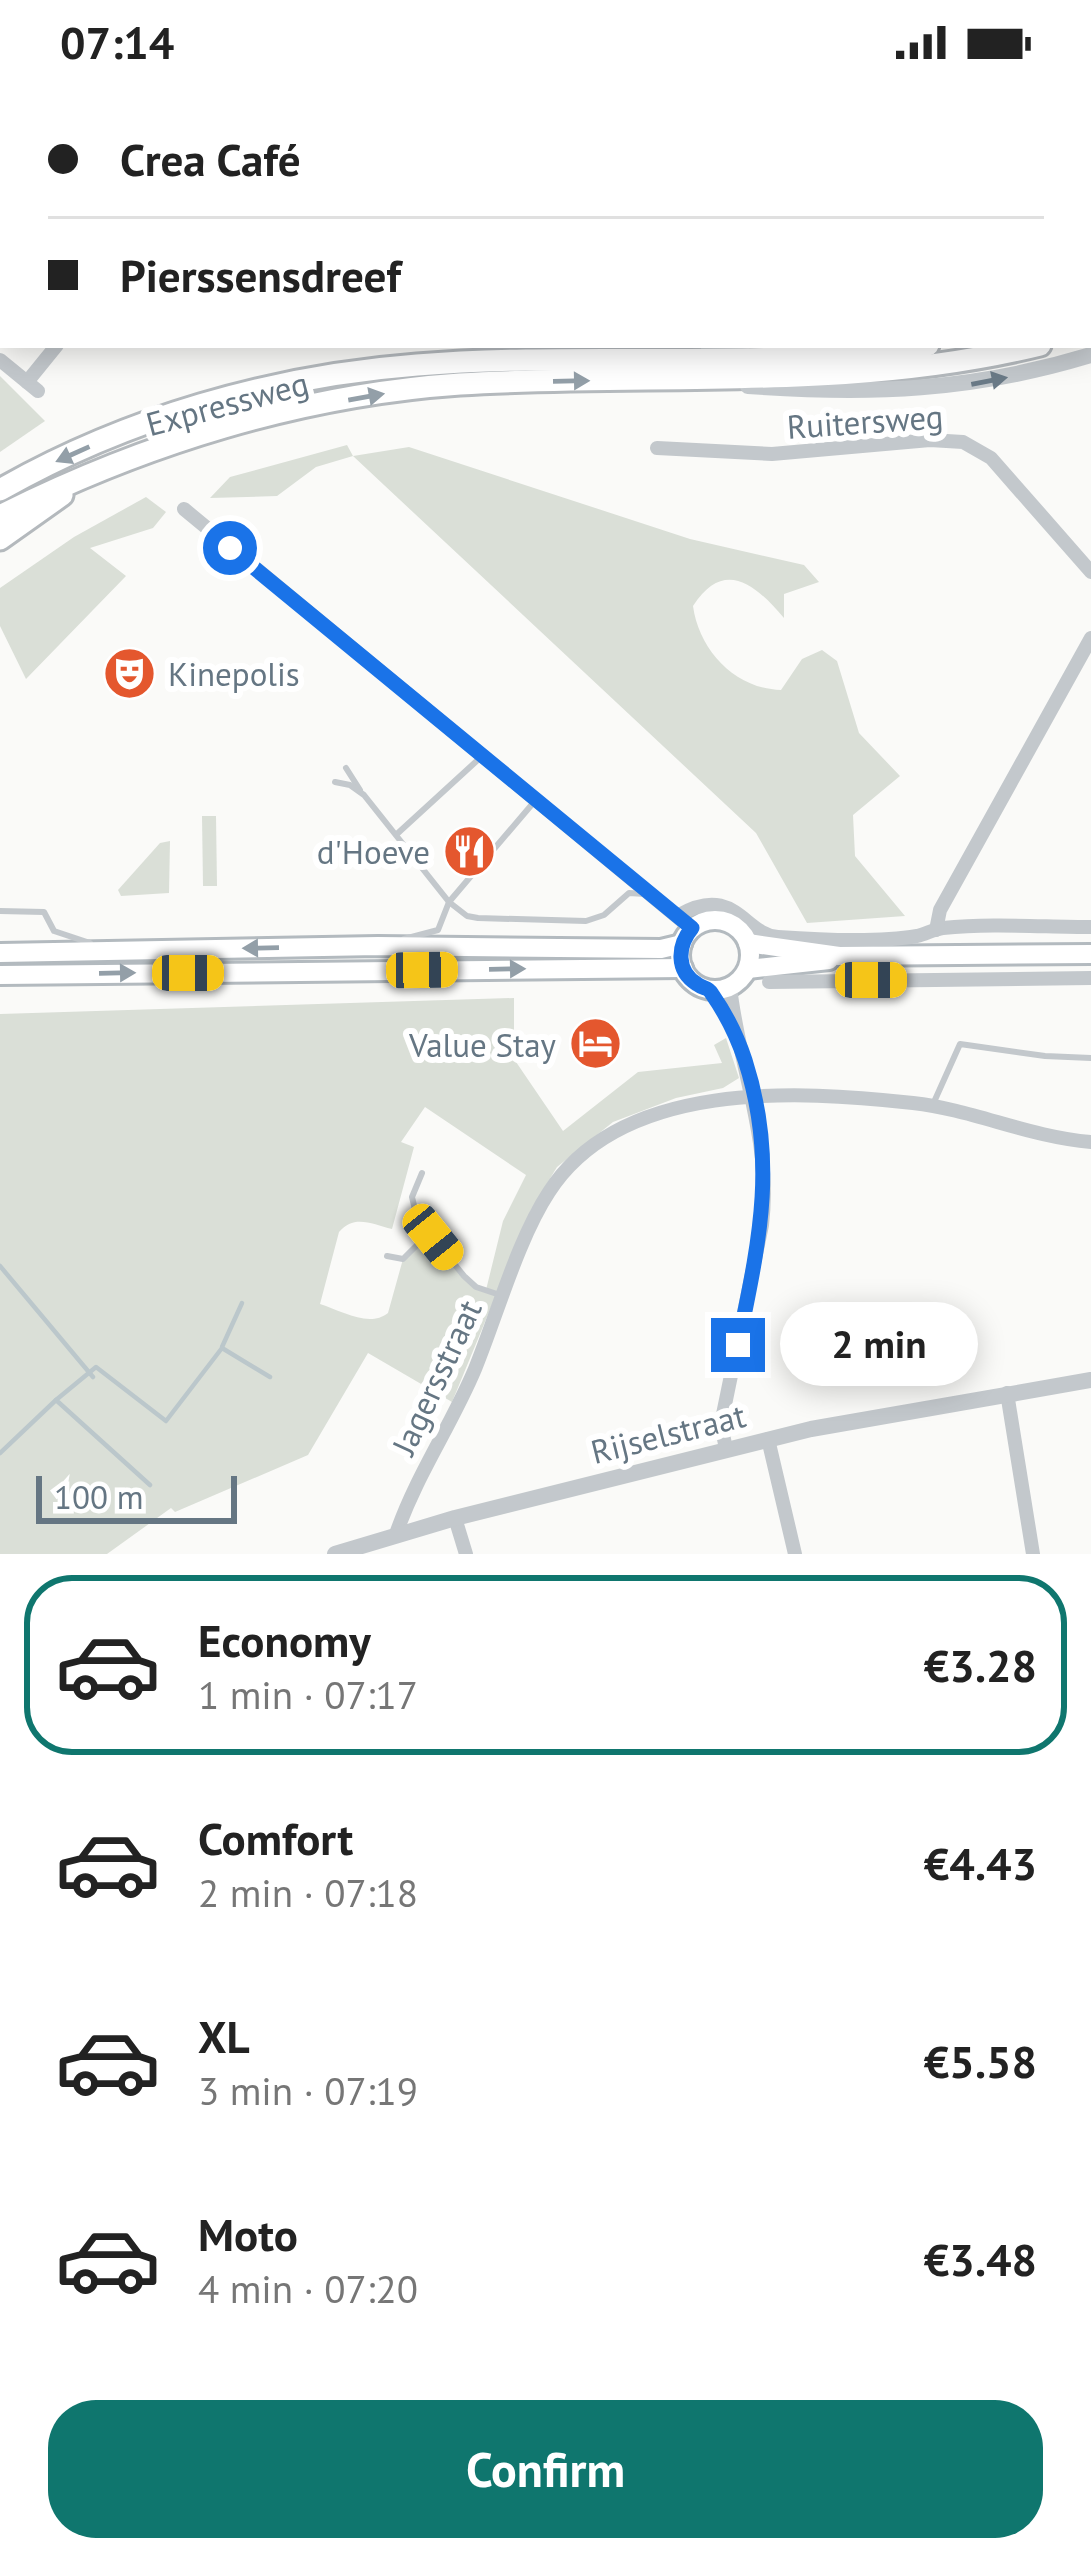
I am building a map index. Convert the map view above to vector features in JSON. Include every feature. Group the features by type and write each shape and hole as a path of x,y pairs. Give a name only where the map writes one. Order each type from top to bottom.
{"highway":[{"name":"Expressweg","path":"6,484 175,413 300,381 422,364 831,355 899,348"},
{"name":"Expressweg","path":"0,516 80,478 229,425 388,393 497,382 823,377 941,365 1025,348"},
{"path":"0,539 46,510 80,478"}],"main road":[{"path":"0,953 378,946 661,949 684,929 719,920 737,927 748,943 748,969"},
{"path":"684,929 683,968 695,983 720,988 748,969 1091,954"},
{"path":"748,943 829,962"},
{"path":"0,975 683,968"}],"street":[{"path":"0,360 33,386 55,348"},
{"name":"Expressweg","path":"682,358 728,348"},
{"name":"Expressweg","path":"663,379 831,391 934,389 991,382 1091,355"},
{"name":"Ruitersweg","path":"658,448 772,454 941,440 970,444 992,458 1091,572"},
{"path":"184,509 654,895 684,929 706,906 731,909 770,937 1091,927"},
{"path":"936,930 940,910 1091,638"},
{"path":"769,982 829,962 1091,978"},
{"path":"720,988 749,1075 762,1146 764,1209 722,1424 726,1449"},
{"name":"Jagersstraat","path":"396,1534 425,1463 468,1385 544,1199 581,1154 629,1126 669,1110 722,1098 862,1098 933,1106 1030,1132 1091,1142"},
{"name":"Rijselstraat","path":"335,1554 455,1518 768,1439 861,1418 1091,1380"},
{"path":"1007,1394 1034,1554"},
{"path":"768,1439 795,1554"},
{"path":"455,1518 466,1554"}],"lane":[{"path":"397,833 483,754"},
{"path":"346,768 449,902 467,916 586,921 604,915 629,893 630,875"},
{"path":"335,782 364,795"},
{"path":"378,946 431,934 446,918 449,902 537,799"},
{"path":"629,893 654,895"},
{"path":"0,910 44,912 62,936 116,950"},
{"path":"933,1106 960,1044 1091,1058"},
{"path":"422,1172 412,1197 417,1218 476,1287 504,1296"},
{"path":"387,1256 403,1259 430,1233"}],"shaded area":[{"path":"0,376 45,421 0,452"},
{"path":"347,445 353,456 316,467 277,496 210,498 230,477"},
{"path":"409,447 690,539 804,565 819,582 784,594 784,618 751,587 728,580 705,591 693,606 697,622 722,664 764,688 781,690 802,659 822,650 837,661 859,733 900,776 853,815 855,856 905,916 807,923 756,833 353,456"},
{"path":"146,497 166,512 153,528 90,548 126,576 26,679 0,626 0,588 74,537"},
{"path":"202,816 216,816 217,886 203,886"},
{"path":"170,841 169,893 121,896 118,890 160,843"},
{"path":"514,998 514,1059 563,1131 638,1072 722,1063 714,1045 726,1038 739,1078 723,1088 676,1098 613,1122 557,1167 531,1210 452,1402 368,1353 308,1455 175,1512 171,1508 107,1554 0,1554 0,1014","holes":["425,1107 526,1175 503,1221 486,1290 464,1276 429,1233 403,1259 388,1313 364,1319 320,1304 339,1232 357,1222 392,1229 414,1147 401,1142"]}],"waterway":[{"path":"0,1266 93,1377"},
{"path":"222,1347 242,1303"},
{"path":"150,1485 56,1400 96,1367 166,1421 222,1348 270,1377"},
{"path":"0,1453 56,1400"}],"place":[{"name":"Kinepolis","path":"129,673"},
{"name":"d'Hoeve","path":"469,851"},
{"name":"Value Stay","path":"595,1044"}],"route":[{"path":"230,548 692,928 680,951 683,968 695,983 710,989 734,1028 749,1075 762,1146 762,1225 738,1345"}]}
